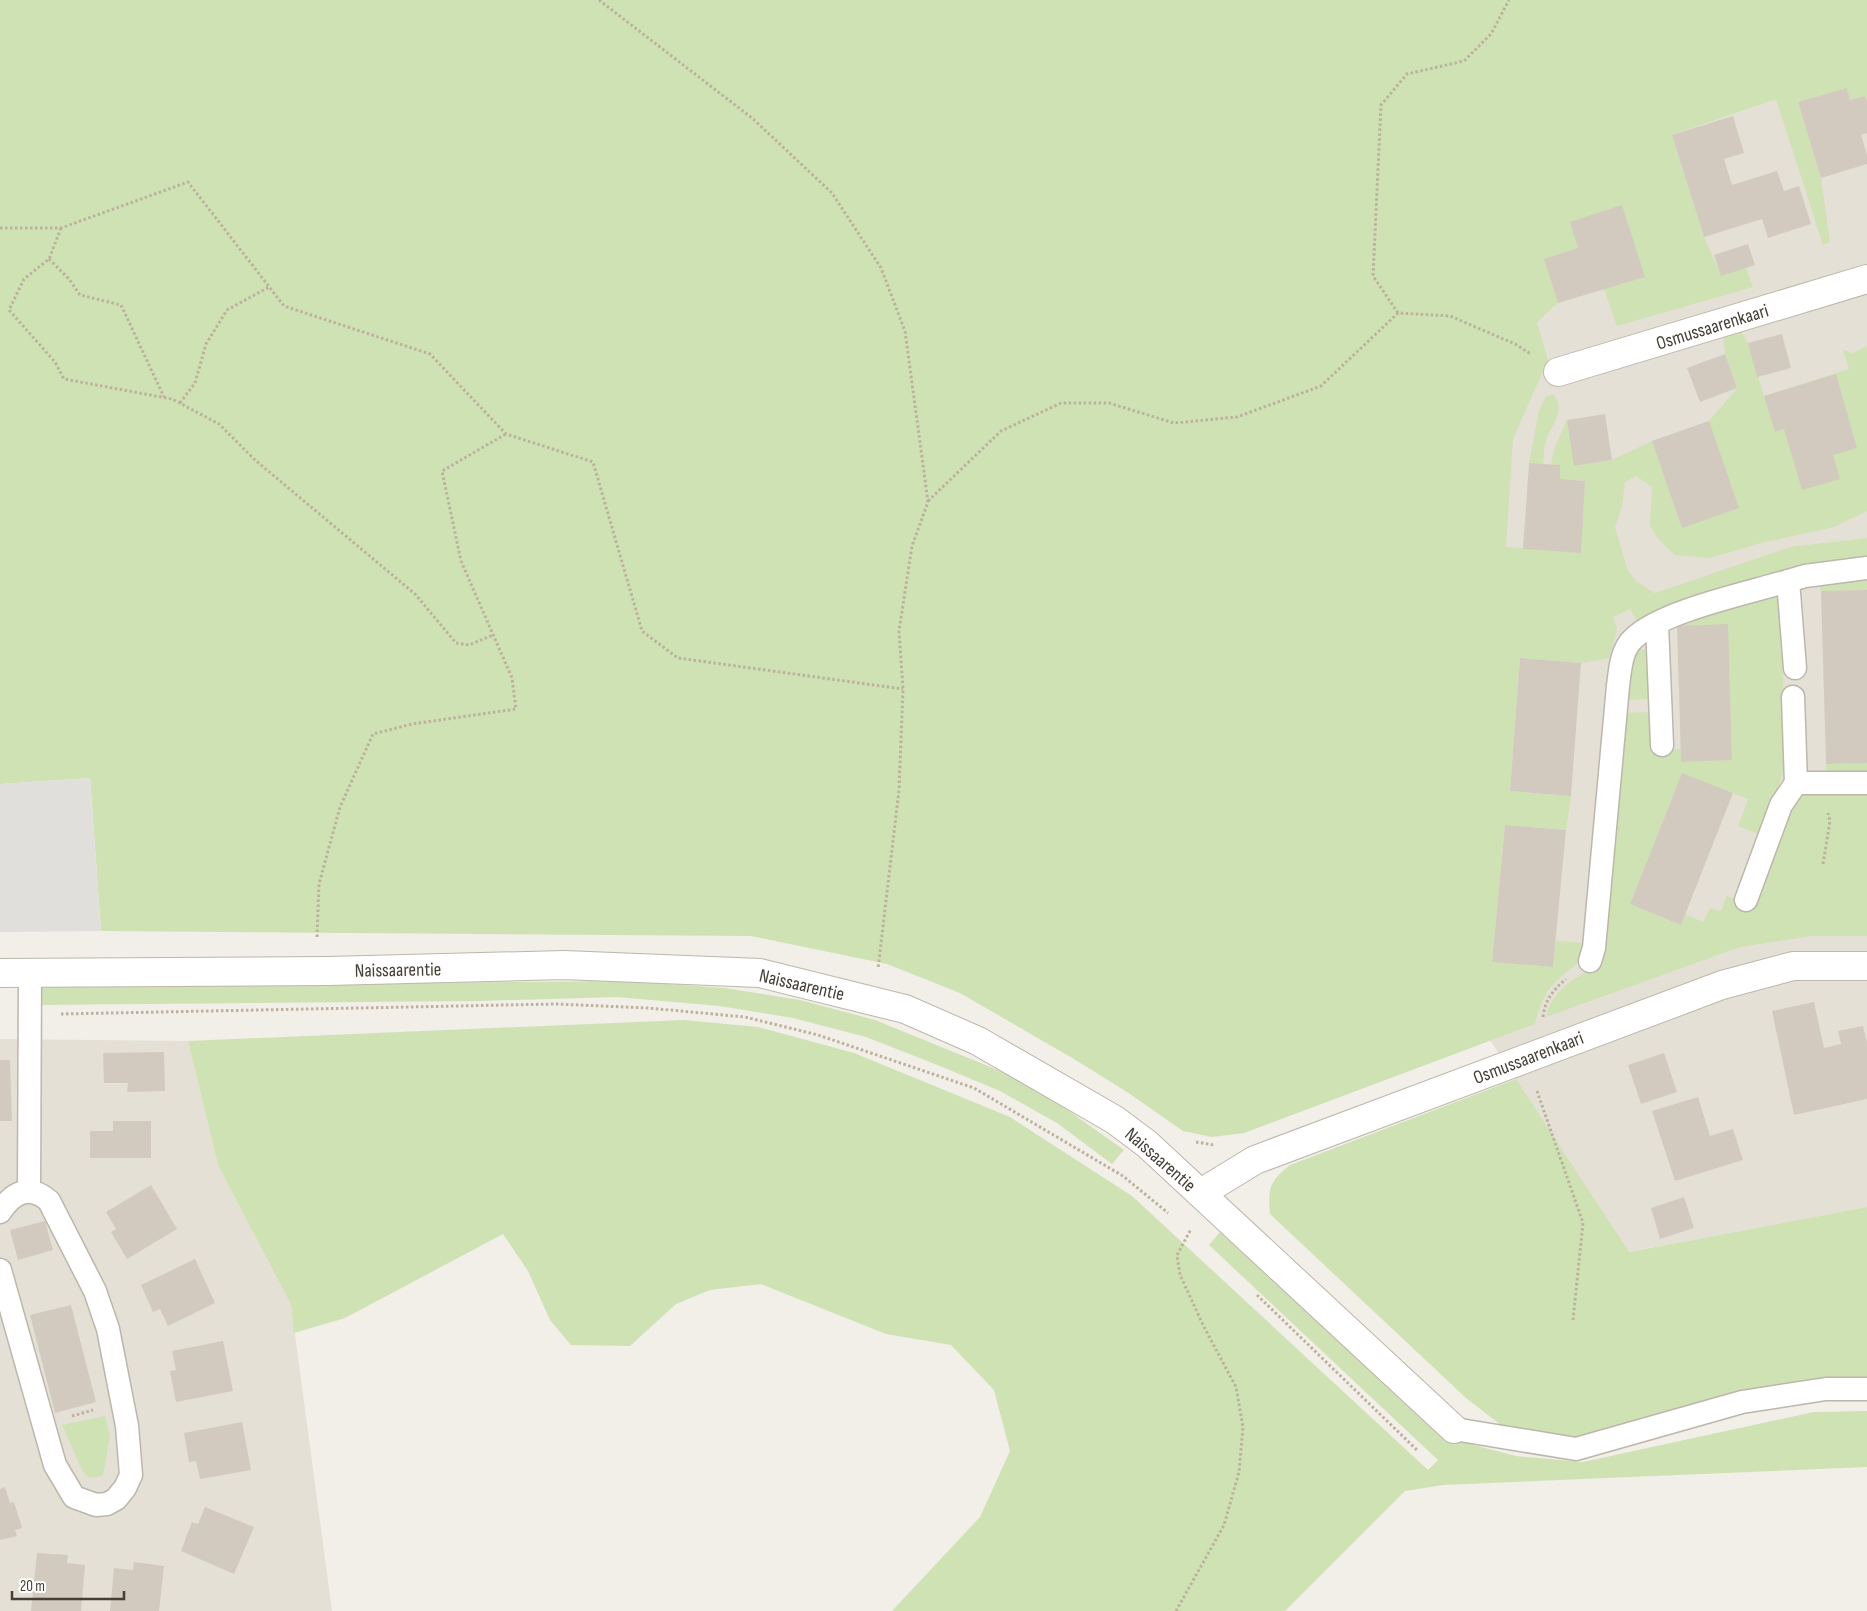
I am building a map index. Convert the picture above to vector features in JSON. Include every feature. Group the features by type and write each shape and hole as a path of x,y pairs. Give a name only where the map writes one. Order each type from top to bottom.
{"street":[{"name":"Osmussaarenkaari","path":"1558,372 1867,280"},
{"name":"Naissaarentie","path":"0,973 328,971 564,965 760,973 904,1009 978,1041 1115,1120 1147,1144 1454,1430"},
{"name":"Osmussaarenkaari","path":"1207,1199 1255,1160 1722,985 1793,966 1867,966"}],"lane":[{"path":"1590,960 1594,948 1622,659 1632,639 1669,616 1805,576 1867,568"},
{"path":"1788,582 1795,668"},
{"path":"1657,624 1662,746"},
{"path":"1746,900 1781,805 1796,783 1793,697"},
{"path":"1796,783 1867,783"},
{"path":"29,1190 30,973"},
{"path":"0,1212 18,1195 29,1190 40,1193 49,1201 95,1291 108,1329 128,1426 131,1475 126,1488 116,1499 107,1504 96,1505 74,1497 55,1465 0,1270"},
{"path":"1454,1430 1576,1449 1742,1402 1826,1389 1867,1389"}],"path":[{"path":"599,0 752,118 832,193 881,268 905,331 928,502"},
{"path":"1398,313 1374,276 1381,105 1407,74 1464,61 1491,34 1509,0"},
{"path":"0,228 61,228 188,182 284,306 430,354 506,434 593,462 642,631 678,658 903,689"},
{"path":"61,228 49,258 24,279 9,310 55,362 64,379 164,397 180,403 219,424 255,460 415,594 456,643 469,645 494,635"},
{"path":"49,258 69,279 80,295 121,305 164,397"},
{"path":"180,403 195,383 206,344 227,310 269,286"},
{"path":"877,973 899,790 903,689 899,631 912,546 928,502 1001,431 1062,404 1110,404 1174,422 1237,417 1321,386 1398,313 1450,316 1515,344 1558,372"},
{"path":"316,945 319,884 340,807 373,734 412,724 516,709 512,678 461,560 442,471 506,434"},
{"path":"1820,783 1830,822 1823,864"},
{"path":"1542,1025 1544,1004 1555,988 1590,960"},
{"path":"29,1015 556,1004 648,1008 745,1017 818,1035 974,1088 1123,1176 1176,1219"},
{"path":"1535,1086 1583,1223 1573,1320"},
{"path":"1176,1611 1224,1526 1239,1472 1242,1427 1236,1387 1204,1327 1180,1275 1177,1256 1207,1199"},
{"path":"1183,1225 1197,1238"},
{"path":"1254,1293 1418,1451"},
{"path":"43,1424 122,1402"}],"shaded area":[{"path":"1867,26 1867,1207 1628,1252 1455,986 1492,153"},
{"path":"90,778 101,931 0,932 0,784"},
{"path":"0,1039 188,1041 218,1165 291,1305 332,1611 0,1611"}],"green space":[{"path":"0,0 1867,0 1867,103 1864,96 1850,100 1847,88 1798,102 1821,178 1830,242 1823,245 1776,99 1672,135 1704,237 1721,275 1746,268 1753,287 1617,326 1604,289 1558,303 1537,322 1548,360 1513,439 1506,547 1581,552 1585,481 1560,479 1560,466 1551,465 1554,449 1567,420 1575,466 1612,460 1652,441 1709,421 1737,388 1725,354 1723,337 1741,331 1748,343 1764,396 1849,369 1843,350 1853,353 1867,346 1867,511 1834,527 1765,542 1710,558 1675,555 1658,539 1650,525 1652,487 1636,476 1625,482 1622,507 1615,527 1628,571 1637,582 1655,593 1790,547 1867,538 1867,562 1813,566 1637,621 1630,609 1613,617 1617,629 1609,658 1581,663 1520,658 1510,791 1571,796 1566,830 1505,825 1492,961 1553,967 1556,941 1585,943 1585,957 1552,985 1543,1001 1535,1024 1244,1133 1212,1137 1183,1131 1127,1092 1074,1059 960,993 887,964 751,936 101,931 90,778 0,784"},
{"path":"1554,395 1559,407 1556,420 1545,444 1543,464 1529,463 1539,411 1546,396"},
{"path":"1867,577 1867,590 1821,591 1819,584"},
{"path":"1775,594 1779,598 1782,611 1785,768 1761,835 1738,826 1748,799 1682,773 1630,904 1681,925 1685,914 1703,922 1710,908 1721,911 1727,896 1750,904 1790,806 1802,795 1867,792 1867,936 1812,936 1740,947 1546,1017 1553,1000 1564,987 1579,976 1596,969 1623,713 1652,712 1655,752 1681,749 1682,762 1732,760 1729,663 1677,626 1682,621"},
{"path":"1641,649 1646,650 1650,654 1654,699 1624,700 1629,664"},
{"path":"1867,763 1867,777 1827,778 1826,764"},
{"path":"622,981 725,988 800,1000 875,1020 1010,1075 1069,1111 1124,1150 1112,1164 1057,1123 1000,1091 866,1037 793,1018 719,1006 617,997 480,1001 39,1005 40,986"},
{"path":"684,1020 758,1027 854,1053 1010,1117 1132,1196 1428,1470 1438,1460 1209,1245 1220,1232 1443,1437 1516,1456 1583,1462 1814,1412 1867,1411 1867,1467 1443,1485 1405,1491 1285,1611 892,1611 980,1517 1010,1451 994,1390 951,1345 886,1334 761,1284 710,1290 676,1304 630,1346 571,1345 550,1320 528,1271 503,1234 345,1318 294,1333 291,1305 218,1165 188,1041"},
{"path":"1516,1079 1629,1252 1867,1207 1867,1382 1573,1444 1510,1432 1466,1398 1270,1214 1269,1197 1271,1186 1278,1176 1290,1165"},
{"path":"105,1416 110,1436 103,1476 89,1478 82,1470 62,1425"}],"building":[{"path":"1847,88 1850,100 1865,96 1867,103 1867,133 1861,135 1867,155 1867,164 1821,178 1798,102"},
{"path":"1733,116 1744,153 1724,159 1732,185 1777,171 1784,191 1799,186 1811,224 1768,238 1762,219 1704,237 1672,135"},
{"path":"1622,205 1645,277 1558,303 1544,259 1578,248 1570,222"},
{"path":"1748,244 1755,265 1721,276 1714,255"},
{"path":"1782,334 1791,368 1757,377 1748,343"},
{"path":"1725,354 1737,388 1700,402 1687,368"},
{"path":"1836,374 1857,448 1833,455 1840,479 1802,490 1784,429 1775,432 1764,396"},
{"path":"1605,414 1612,460 1574,466 1567,420"},
{"path":"1709,421 1739,508 1682,528 1652,441"},
{"path":"1529,463 1560,465 1560,479 1585,481 1581,553 1523,549"},
{"path":"1867,590 1867,763 1826,764 1821,591"},
{"path":"1728,624 1732,760 1681,762 1677,626"},
{"path":"1520,658 1581,663 1571,796 1510,791"},
{"path":"1682,773 1733,793 1681,925 1630,904"},
{"path":"1505,825 1566,830 1553,967 1492,962"},
{"path":"1814,1002 1824,1048 1841,1044 1838,1031 1863,1026 1867,1043 1867,1099 1794,1115 1772,1011"},
{"path":"164,1052 165,1091 127,1092 128,1083 104,1083 103,1053"},
{"path":"1664,1053 1677,1092 1641,1104 1628,1065"},
{"path":"0,1060 10,1060 12,1121 0,1121"},
{"path":"1698,1097 1710,1136 1733,1129 1743,1160 1675,1181 1652,1111"},
{"path":"113,1121 151,1121 151,1158 90,1158 90,1131 113,1131"},
{"path":"151,1185 177,1229 127,1259 111,1232 116,1229 106,1212"},
{"path":"1684,1197 1694,1228 1660,1239 1651,1208"},
{"path":"45,1221 53,1250 18,1260 10,1230"},
{"path":"195,1259 215,1303 168,1326 160,1309 153,1312 141,1285"},
{"path":"71,1305 96,1402 55,1413 30,1315"},
{"path":"223,1341 233,1391 176,1402 170,1371 176,1370 172,1351"},
{"path":"242,1422 251,1470 200,1479 196,1461 189,1462 184,1433"},
{"path":"5,1487 10,1503 14,1502 22,1528 15,1530 17,1536 0,1540 0,1489"},
{"path":"205,1507 254,1527 234,1574 181,1551 192,1522 198,1524"},
{"path":"37,1553 68,1555 67,1563 85,1565 81,1611 31,1611"},
{"path":"134,1562 164,1566 159,1611 110,1611 114,1568 133,1570"}]}
